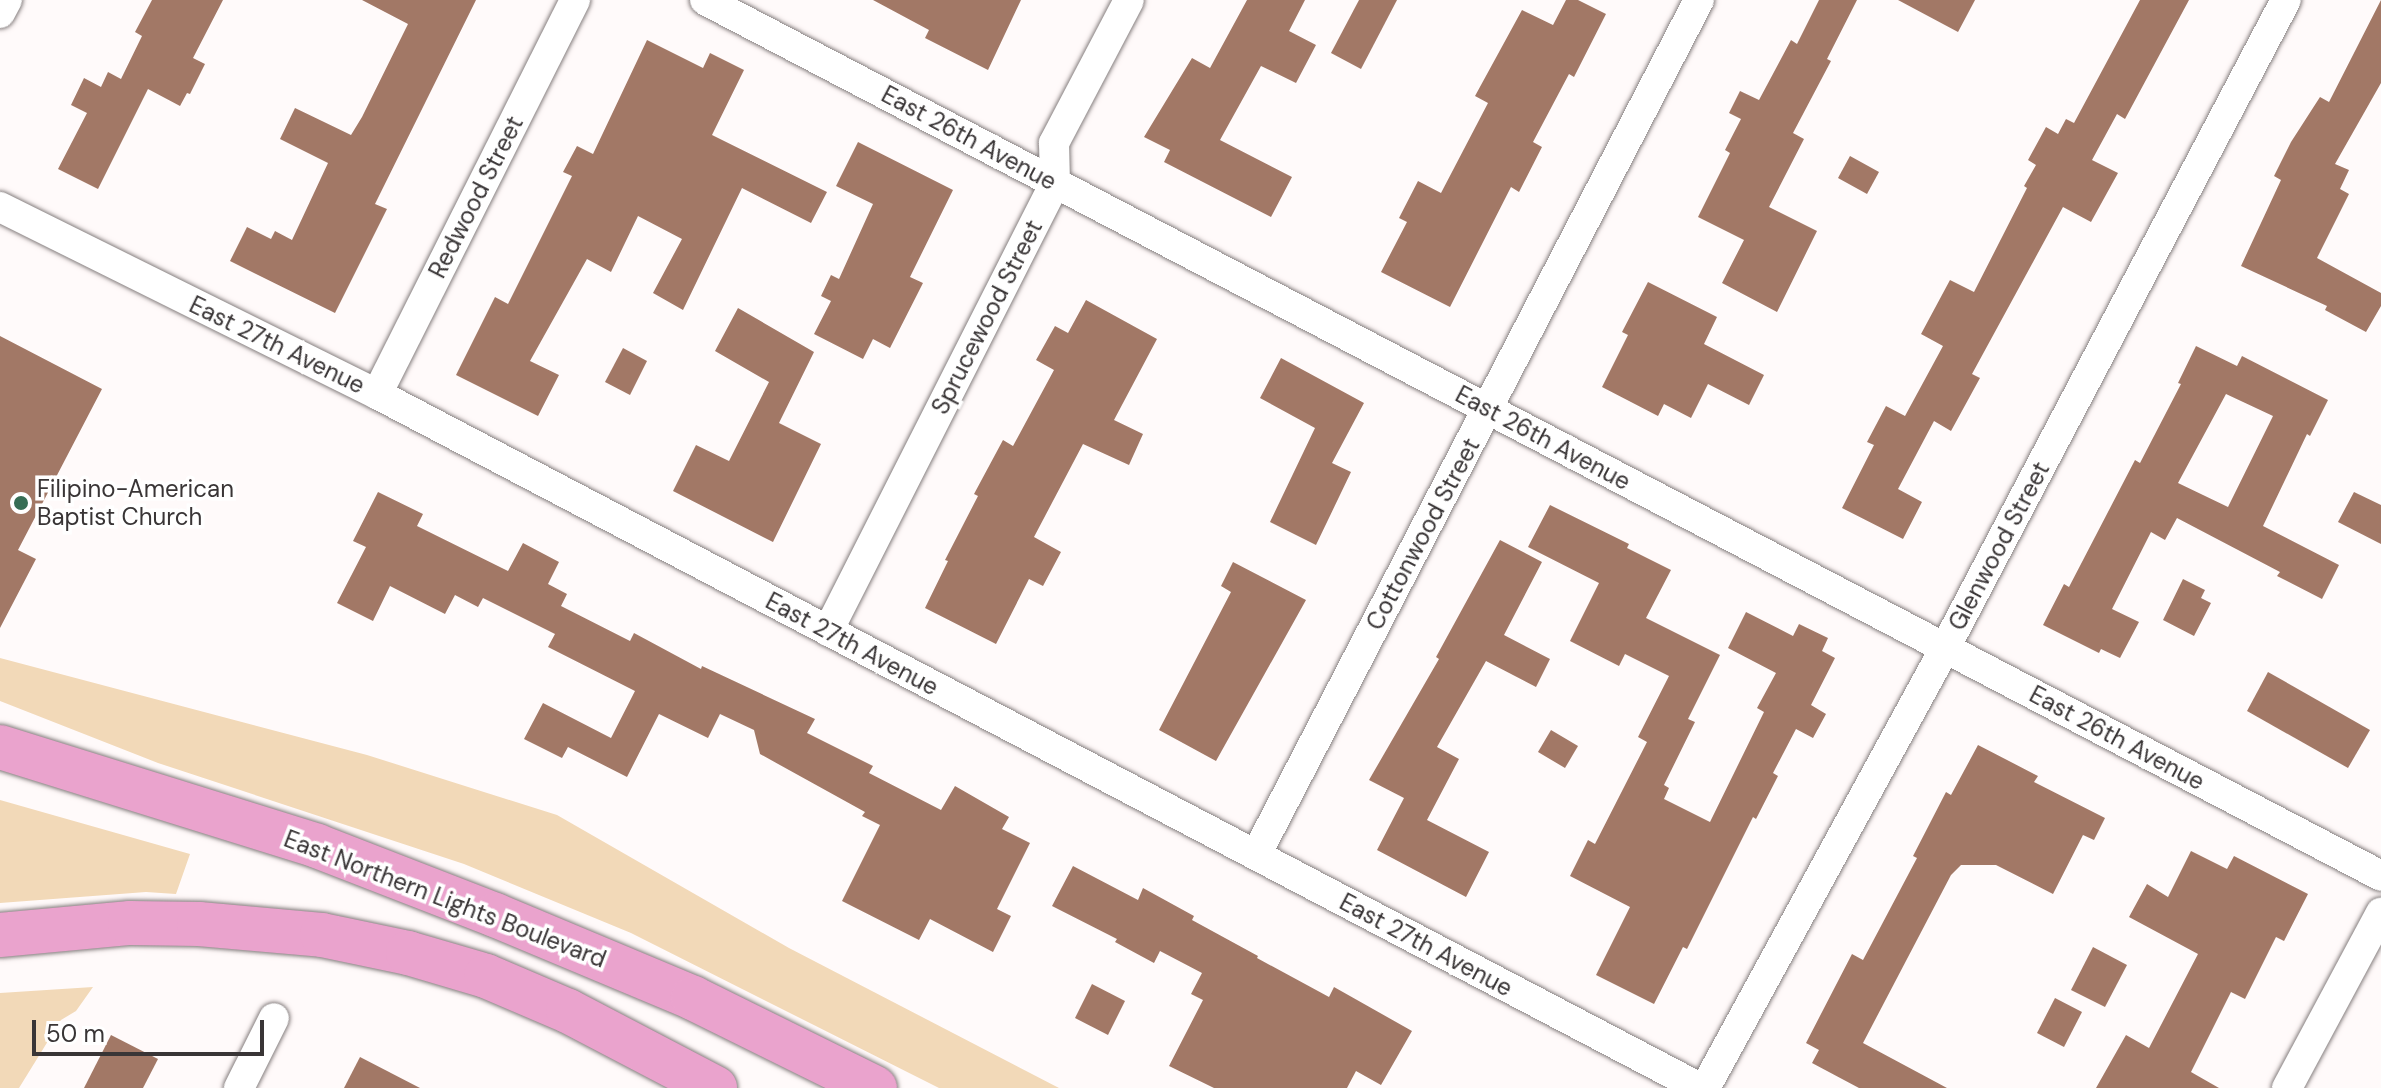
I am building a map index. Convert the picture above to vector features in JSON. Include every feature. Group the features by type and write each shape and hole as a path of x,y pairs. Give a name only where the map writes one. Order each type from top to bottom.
{"main road":[{"name":"East Northern Lights Boulevard","path":"0,747 70,772 317,846 495,915 693,998 875,1088"},
{"path":"0,935 130,923 199,924 322,935 408,953 486,976 568,1011 715,1088"}],"street":[{"path":"0,13 7,0"},
{"name":"Redwood Street","path":"377,394 575,0"},
{"name":"East 26th Avenue","path":"705,0 2381,876"},
{"name":"Sprucewood Street","path":"828,631 1055,183 1054,143 1129,0"},
{"name":"Cottonwood Street","path":"1256,855 1699,0"},
{"name":"Glenwood Street","path":"1703,1088 1945,648 2286,0"},
{"name":"East 27th Avenue","path":"0,207 377,394 1703,1088"},
{"path":"2287,1088 2381,913"},
{"path":"239,1088 274,1018"}],"shaded area":[{"path":"0,658 367,755 557,815 789,948 1059,1088 939,1088 631,933 464,864 158,763 0,701"},
{"path":"0,800 190,854 176,894 146,892 0,903"},
{"path":"93,987 76,1011 61,1020 19,1088 0,1088 0,993"}],"building":[{"path":"152,0 223,0 193,58 205,64 190,94 187,93 180,106 148,89 98,189 58,169 87,113 71,105 84,78 101,87 108,72 121,79 142,36 135,32"},
{"path":"362,0 476,0 375,204 387,209 335,313 230,261 247,227 271,239 275,231 292,240 328,163 280,139 295,108 351,135 362,117 408,24"},
{"path":"873,0 1021,0 988,70 925,38 929,30"},
{"path":"1247,0 1305,0 1289,31 1316,45 1296,83 1261,66 1220,140 1292,177 1271,217 1164,162 1170,150 1144,137 1192,58 1210,68"},
{"path":"1359,0 1397,0 1361,69 1331,53"},
{"path":"1566,0 1578,0 1606,14 1574,77 1569,74 1533,142 1542,147 1519,192 1511,187 1450,307 1381,272 1407,222 1399,218 1418,181 1441,193 1488,103 1475,96 1522,10 1553,25"},
{"path":"1819,0 1857,0 1827,59 1831,61 1793,133 1804,139 1769,207 1817,231 1777,312 1722,283 1744,240 1698,217 1730,153 1725,150 1741,119 1729,113 1740,91 1759,100 1791,40 1797,44"},
{"path":"1898,0 1975,0 1958,32"},
{"path":"2140,0 2189,0 2125,119 2117,114 2092,160 2118,173 2091,222 2063,207 1972,374 1980,378 1951,431 1934,421 1898,489 1922,502 1903,539 1842,508 1874,445 1867,442 1886,406 1905,416 1943,346 1921,334 1950,280 1974,292 2027,188 2024,186 2036,165 2028,160 2046,127 2058,134 2066,119 2074,123"},
{"path":"2381,0 2381,83 2335,164 2349,170 2340,189 2349,194 2317,258 2381,293 2381,306 2366,332 2325,310 2327,306 2241,266 2281,180 2274,176 2291,142 2320,97 2329,102"},
{"path":"647,40 703,68 710,53 744,70 712,135 827,192 811,223 742,188 683,310 653,293 682,239 638,216 611,272 587,259 530,361 559,375 538,416 456,375 495,297 508,304 572,176 563,172 577,146 593,154"},
{"path":"858,142 953,190 910,277 923,283 890,348 873,339 863,359 814,334 831,301 821,296 831,275 839,279 873,204 836,186"},
{"path":"1850,156 1879,172 1867,194 1838,178"},
{"path":"1648,282 1717,317 1704,344 1764,375 1749,405 1708,384 1691,418 1664,404 1658,416 1602,387 1628,335 1622,332"},
{"path":"1086,300 1157,339 1114,420 1143,434 1129,465 1083,444 1034,537 1061,552 1043,586 1029,579 996,644 925,608 948,561 945,560 978,496 974,494 1003,440 1013,446 1054,370 1036,360 1055,326 1068,333"},
{"path":"738,308 814,352 779,423 821,444 773,542 673,491 696,445 729,461 769,382 715,351"},
{"name":"Filipino-American Baptist Church","path":"0,336 102,389 18,550 36,559 0,628"},
{"path":"2196,346 2237,366 2242,356 2328,400 2310,436 2307,434 2263,526 2339,565 2322,599 2277,576 2280,572 2177,518 2165,540 2151,532 2112,609 2139,622 2120,658 2101,649 2099,653 2043,625 2064,584 2069,587 2135,460 2140,463 2181,384 2178,383","holes":["2226,394 2273,416 2228,507 2178,483"]},
{"path":"623,348 647,361 630,395 605,382"},
{"path":"1281,358 1364,403 1332,463 1351,472 1316,545 1270,522 1315,428 1260,398"},
{"path":"378,492 423,514 417,526 508,571 523,543 559,562 548,584 567,594 561,606 630,641 634,633 701,669 702,666 815,719 807,733 873,766 869,773 941,810 955,786 1009,817 1002,829 1030,843 997,909 1011,916 993,952 930,919 919,940 842,901 880,825 862,816 865,812 760,754 754,730 720,714 708,738 659,714 627,777 568,747 562,758 524,739 543,703 611,738 635,691 548,647 555,634 483,598 478,607 455,595 445,614 390,586 373,621 337,603 366,547 353,541"},
{"path":"2354,492 2381,505 2381,544 2338,522"},
{"path":"1550,505 1629,544 1627,548 1671,570 1646,618 1720,655 1688,719 1695,722 1664,785 1669,788 1664,799 1710,822 1764,712 1757,708 1776,673 1728,648 1746,612 1793,636 1799,624 1828,638 1822,651 1835,658 1811,705 1826,714 1813,738 1796,729 1773,773 1778,776 1756,819 1753,817 1687,949 1683,947 1654,1004 1596,975 1630,907 1570,876 1588,840 1595,844 1647,742 1638,737 1669,676 1625,654 1619,666 1570,641 1599,583 1528,547"},
{"path":"1500,540 1542,562 1504,635 1550,659 1536,687 1486,661 1437,747 1459,759 1427,820 1489,852 1466,897 1377,850 1404,798 1369,780 1439,659 1436,657"},
{"path":"1233,562 1306,600 1216,761 1159,730 1231,592 1221,586"},
{"path":"2183,579 2205,590 2201,598 2211,603 2194,636 2163,620"},
{"path":"2268,672 2370,730 2348,768 2247,711"},
{"path":"1551,730 1578,746 1565,768 1538,752"},
{"path":"1978,745 2038,776 2034,782 2105,818 2094,840 2083,835 2053,894 1996,865 1961,865 1951,875 1863,1043 1947,1088 1859,1088 1812,1063 1819,1050 1806,1043 1852,954 1863,960 1917,858 1913,856 1946,792 1951,795"},
{"path":"2191,851 2227,869 2234,856 2308,894 2284,941 2276,937 2245,999 2231,992 2191,1072 2219,1088 2096,1088 2126,1035 2149,1048 2198,954 2129,917 2147,884 2168,897"},
{"path":"1073,866 1138,900 1143,888 1194,916 1192,920 1329,997 1334,987 1412,1031 1381,1085 1356,1071 1347,1088 1214,1088 1169,1066 1203,1000 1191,994 1202,973 1160,951 1154,963 1115,942 1117,939 1052,906"},
{"path":"2093,947 2127,965 2105,1007 2071,990"},
{"path":"1092,984 1125,1001 1108,1035 1075,1018"},
{"path":"2055,998 2082,1012 2064,1047 2037,1033"},
{"path":"111,1035 158,1059 143,1088 84,1088"},
{"path":"360,1057 420,1088 344,1088"}],"place":[{"name":"Filipino-American Baptist Church","path":"21,503"}]}
